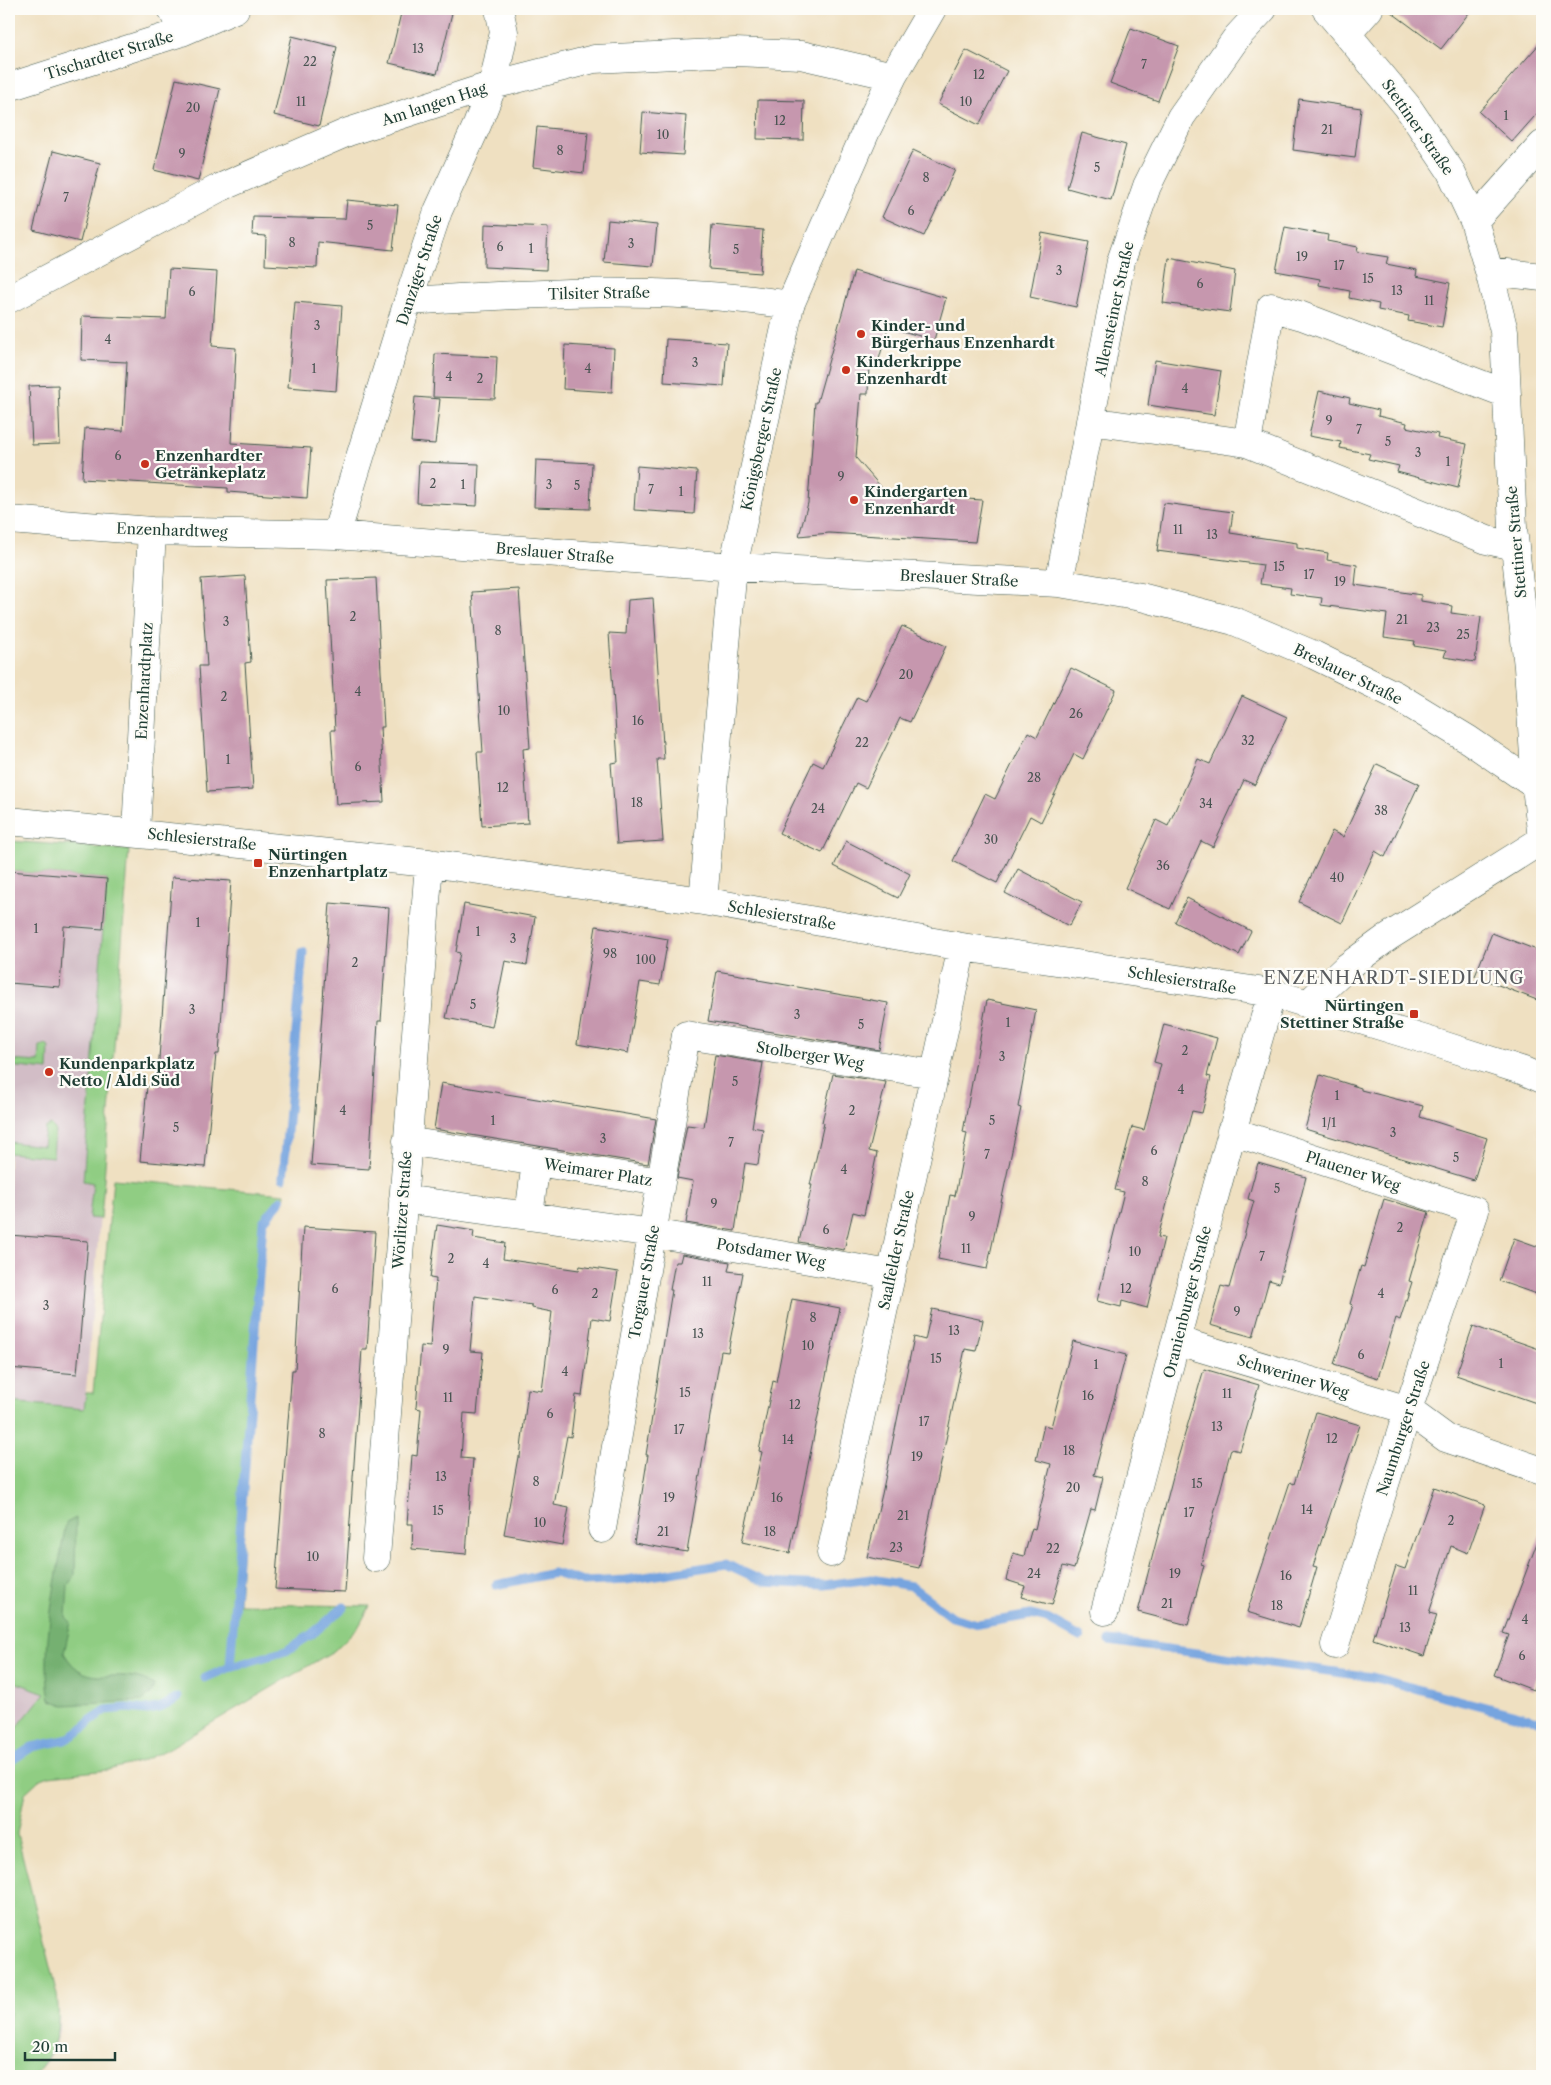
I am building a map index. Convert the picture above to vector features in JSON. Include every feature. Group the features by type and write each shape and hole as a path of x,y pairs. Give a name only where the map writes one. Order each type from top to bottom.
{"street":[{"name":"Tischardter Straße","path":"9,87 177,21 235,9"},
{"name":"Danziger Straße","path":"336,535 408,301 438,211 493,85 504,32 499,9"},
{"name":"Königsberger Straße","path":"703,901 733,568 790,305 843,182 893,76 932,9"},
{"name":"Allensteiner Straße","path":"1059,583 1122,261 1147,186 1181,117 1237,37 1263,9"},
{"name":"Stettiner Straße","path":"1309,1003 1347,967 1388,937 1542,840 1536,786 1528,667 1514,546 1504,331 1489,272 1474,221 1450,170 1413,114 1326,9"},
{"path":"1347,34 1369,9"},
{"name":"Am langen Hag","path":"9,299 217,189 348,132 493,85 594,59 735,52 801,55 893,76"},
{"path":"1474,221 1542,145"},
{"path":"1489,272 1542,277"},
{"name":"Tilsiter Straße","path":"408,301 601,291 697,293 790,305"},
{"path":"1247,443 1271,307 1302,316 1508,394"},
{"path":"1090,421 1247,443 1487,540 1514,546"},
{"name":"Enzenhardtweg","path":"9,520 152,531 336,535"},
{"name":"Enzenhardtplatz","path":"136,832 152,531"},
{"name":"Breslauer Straße","path":"336,535 733,568 1059,583 1141,596 1243,624 1314,655 1395,695 1469,740 1536,786"},
{"name":"Schlesierstraße","path":"9,821 429,862 703,901 962,947 1272,993 1524,1070 1542,1079"},
{"name":"Wörlitzer Straße","path":"376,1558 429,862"},
{"name":"Saalfelder Straße","path":"831,1553 962,947"},
{"name":"Oranienburger Straße","path":"1104,1611 1178,1341 1231,1131 1272,993"},
{"name":"Stolberger Weg","path":"686,1036 934,1074"},
{"name":"Torgauer Straße","path":"602,1529 686,1036"},
{"name":"Plauener Weg","path":"1231,1131 1475,1211"},
{"name":"Weimarer Platz","path":"407,1141 660,1182"},
{"name":"Weimarer Platz","path":"528,1215 536,1162"},
{"path":"403,1199 652,1233"},
{"name":"Naumburger Straße","path":"1335,1645 1408,1410 1475,1211"},
{"name":"Potsdamer Weg","path":"652,1233 890,1274"},
{"name":"Schweriner Weg","path":"1178,1341 1408,1410 1446,1438 1542,1471"}],"shaded area":[{"path":"9,840 129,850 85,1404 45,1693 15,1803 17,1834 57,1995 59,2014 59,2031 54,2048 46,2062 33,2076 9,2076"}],"green space":[{"path":"9,841 129,850 101,1219 89,1218 93,1183 83,1181 107,879 9,871"},
{"path":"46,1044 49,1048 48,1070 9,1066 9,1060 39,1062 40,1046"},
{"path":"51,1125 55,1129 53,1157 9,1153 9,1142 43,1146 45,1128"},
{"path":"113,1179 285,1194 284,1203 264,1223 239,1604 370,1606 359,1626 335,1650 166,1750 139,1762 108,1770 49,1776 39,1780 25,1793 17,1834 57,1995 58,2019 52,2049 41,2067 33,2076 9,2076 9,1737 45,1693 9,1680 9,1402 84,1409 86,1393 93,1393"},
{"path":"76,1518 75,1575 68,1585 66,1617 71,1622 64,1653 73,1665 83,1672 94,1676 129,1676 154,1685 152,1693 142,1701 64,1705 50,1700 47,1679 47,1657 54,1588 66,1523"}],"building":[{"path":"402,9 453,9 437,74 389,63"},
{"path":"1387,9 1472,9 1441,49"},
{"path":"1131,28 1179,46 1158,101 1110,83"},
{"path":"292,36 337,47 319,126 274,115"},
{"path":"1542,41 1542,108 1512,142 1479,112"},
{"path":"966,50 1007,71 979,125 938,104"},
{"path":"176,79 220,89 198,181 154,170"},
{"path":"1299,99 1361,108 1355,158 1293,150"},
{"path":"758,100 804,101 803,140 757,139"},
{"path":"643,112 686,116 683,155 640,152"},
{"path":"537,127 588,132 584,173 533,167"},
{"path":"1082,133 1126,145 1111,200 1067,188"},
{"path":"913,150 955,170 924,236 882,217"},
{"path":"53,151 100,163 80,242 33,230"},
{"path":"347,200 398,205 393,250 318,242 317,268 265,265 266,236 252,235 253,217 345,219"},
{"path":"608,220 657,225 653,266 604,262"},
{"path":"485,224 548,227 546,270 484,267"},
{"path":"712,225 763,230 760,273 709,269"},
{"path":"1285,227 1328,235 1327,241 1358,247 1357,252 1388,257 1386,264 1417,270 1416,276 1450,283 1442,327 1408,321 1409,316 1378,310 1379,304 1349,298 1350,291 1319,285 1320,279 1276,271"},
{"path":"1042,233 1089,242 1076,307 1030,297"},
{"path":"1169,258 1235,271 1230,312 1163,303"},
{"path":"169,269 217,272 212,346 236,348 231,443 311,448 307,498 228,492 228,488 82,479 85,428 123,431 127,362 81,360 82,316 166,319"},
{"path":"854,271 946,298 934,340 888,327 878,363 869,363 868,394 861,394 856,458 887,494 982,500 975,542 829,533 799,536 808,503 815,402 817,402"},
{"path":"295,302 342,306 336,391 288,387"},
{"path":"666,339 727,343 724,386 664,382"},
{"path":"565,345 614,348 612,392 563,389"},
{"path":"435,354 497,357 495,399 433,397"},
{"path":"1155,360 1221,371 1214,415 1148,405"},
{"path":"58,385 60,444 32,445 29,386"},
{"path":"1319,391 1350,398 1349,403 1379,410 1378,416 1407,423 1406,427 1438,434 1437,438 1467,444 1458,488 1397,472 1399,466 1368,459 1370,454 1340,448 1341,442 1309,436"},
{"path":"415,397 440,399 435,444 411,442"},
{"path":"536,460 592,463 590,509 534,507"},
{"path":"419,462 479,464 477,506 417,503"},
{"path":"637,466 697,471 694,514 634,510"},
{"path":"1164,503 1233,512 1230,533 1297,543 1297,548 1328,553 1327,560 1357,565 1355,585 1421,595 1421,601 1452,606 1451,613 1481,617 1475,662 1444,657 1446,651 1414,646 1415,641 1384,637 1387,614 1321,605 1322,598 1290,594 1291,588 1260,584 1263,565 1157,551"},
{"path":"245,576 251,662 245,663 253,789 207,792 199,666 207,666 201,579"},
{"path":"376,578 384,727 380,727 384,802 336,804 331,730 335,730 327,580"},
{"path":"519,589 530,748 523,749 528,823 482,826 477,752 483,752 472,592"},
{"path":"653,598 664,759 657,759 663,841 617,844 611,763 618,762 609,633 626,634 628,600"},
{"path":"902,626 946,646 910,722 900,718 866,788 856,783 822,853 779,833 813,762 823,767 857,697 866,701"},
{"path":"1071,668 1116,690 1083,759 1074,754 1041,822 1030,816 997,883 953,861 985,794 995,799 1028,732 1037,737"},
{"path":"1242,696 1287,717 1255,785 1244,780 1213,847 1201,841 1170,909 1125,888 1156,820 1168,826 1198,759 1210,764"},
{"path":"1377,764 1419,784 1385,857 1375,851 1342,923 1299,902 1332,831 1343,837"},
{"path":"846,841 910,874 898,898 834,866"},
{"path":"1018,869 1082,902 1069,926 1005,893"},
{"path":"9,871 107,879 103,929 64,926 60,987 9,983"},
{"path":"172,877 231,881 219,1054 216,1054 205,1167 140,1161 147,1086 157,1087"},
{"path":"1187,898 1251,931 1239,955 1175,922"},
{"path":"330,903 389,908 381,1021 378,1021 369,1169 311,1165"},
{"path":"464,904 535,917 527,965 505,961 492,1027 446,1018 460,953 456,952"},
{"path":"596,926 668,939 660,985 640,982 628,1053 577,1044"},
{"path":"1492,933 1542,952 1542,1002 1475,976"},
{"path":"717,971 888,1003 879,1050 708,1021"},
{"path":"987,1000 1036,1010 1018,1107 1021,1108 987,1269 938,1259 950,1195 955,1196 967,1133 963,1132"},
{"path":"1164,1024 1217,1038 1207,1076 1211,1077 1202,1113 1192,1111 1158,1237 1164,1238 1147,1308 1122,1301 1121,1307 1097,1301 1124,1192 1115,1190 1132,1127 1144,1130 1161,1064 1154,1062"},
{"path":"715,1055 763,1063 752,1127 763,1129 758,1165 745,1163 735,1231 686,1223 693,1181 677,1178 687,1125 704,1127"},
{"path":"833,1074 886,1082 869,1151 877,1153 864,1215 853,1212 844,1250 799,1242"},
{"path":"1320,1075 1361,1088 1361,1090 1423,1106 1420,1117 1487,1138 1474,1180 1305,1129"},
{"path":"441,1083 656,1119 648,1164 434,1129"},
{"path":"1258,1163 1306,1177 1279,1283 1269,1280 1253,1337 1210,1325 1221,1286 1229,1288 1254,1201 1248,1199"},
{"path":"1384,1199 1429,1212 1409,1281 1412,1282 1400,1320 1396,1318 1378,1378 1334,1364 1353,1305 1350,1304 1361,1266 1364,1267"},
{"path":"437,1225 474,1231 473,1238 505,1243 503,1259 579,1270 580,1266 618,1272 610,1321 592,1318 582,1396 576,1395 571,1437 567,1436 554,1505 569,1508 562,1545 504,1534 518,1457 520,1457 528,1389 542,1391 552,1312 532,1308 532,1305 475,1296 470,1351 483,1352 477,1414 464,1413 461,1458 473,1459 466,1554 412,1549 413,1524 407,1524 412,1455 417,1456 421,1409 416,1408 421,1346 430,1347 436,1279 430,1278"},
{"path":"303,1227 375,1232 367,1349 362,1349 345,1592 275,1589 292,1370 295,1370"},
{"path":"9,1235 88,1241 77,1374 9,1368"},
{"path":"1514,1238 1542,1248 1542,1296 1499,1281"},
{"path":"682,1254 730,1262 728,1271 743,1273 728,1352 721,1351 687,1552 634,1543 672,1290 670,1290 675,1262 680,1262"},
{"path":"792,1299 840,1308 790,1553 742,1542 762,1452 759,1451 773,1381 776,1382"},
{"path":"932,1309 983,1320 976,1351 965,1349 919,1568 867,1557 882,1494 914,1337 925,1340"},
{"path":"1473,1326 1542,1350 1542,1405 1456,1375"},
{"path":"1073,1341 1126,1355 1094,1475 1103,1477 1095,1510 1091,1509 1074,1569 1063,1566 1052,1605 1021,1597 1025,1586 1006,1580 1013,1553 1024,1556 1032,1528 1035,1529 1051,1464 1036,1460 1044,1425 1051,1427"},
{"path":"1204,1369 1259,1385 1240,1451 1231,1449 1201,1564 1204,1565 1188,1625 1138,1612 1177,1461"},
{"path":"1316,1412 1360,1425 1313,1566 1317,1567 1299,1628 1247,1612 1290,1482 1294,1484"},
{"path":"1434,1487 1485,1505 1468,1553 1451,1546 1429,1613 1437,1615 1424,1656 1373,1639 1396,1566 1405,1569"},
{"path":"1540,1535 1542,1536 1542,1663 1533,1690 1494,1675 1509,1635 1503,1633"}],"waterway":[{"path":"283,1178 303,952"},
{"path":"205,1678 230,1667 263,1222 281,1200"},
{"path":"496,1585 554,1573 584,1582 626,1580 726,1564 765,1582 824,1585 871,1579 911,1586 952,1617 978,1624 1031,1615 1047,1619 1080,1637"},
{"path":"230,1667 286,1651 312,1634 344,1607"},
{"path":"1109,1641 1372,1677 1542,1722"},
{"path":"9,1762 32,1747 65,1740 80,1731 91,1720 106,1710 127,1708 148,1710 162,1707 178,1698"}],"place":[{"name":"Kinder- und Bürgerhaus Enzenhardt","path":"861,334"},
{"name":"Kinderkrippe Enzenhardt","path":"846,370"},
{"name":"Enzenhardter Getränkeplatz","path":"145,464"},
{"name":"Kindergarten Enzenhardt","path":"854,500"},
{"name":"Nürtingen Enzenhartplatz","path":"258,863"},
{"name":"Nürtingen Stettiner Straße","path":"1414,1014"},
{"name":"Kundenparkplatz Netto / Aldi Süd","path":"49,1072"}],"district":[{"name":"ENZENHARDT-SIEDLUNG","path":"1394,978"}]}
